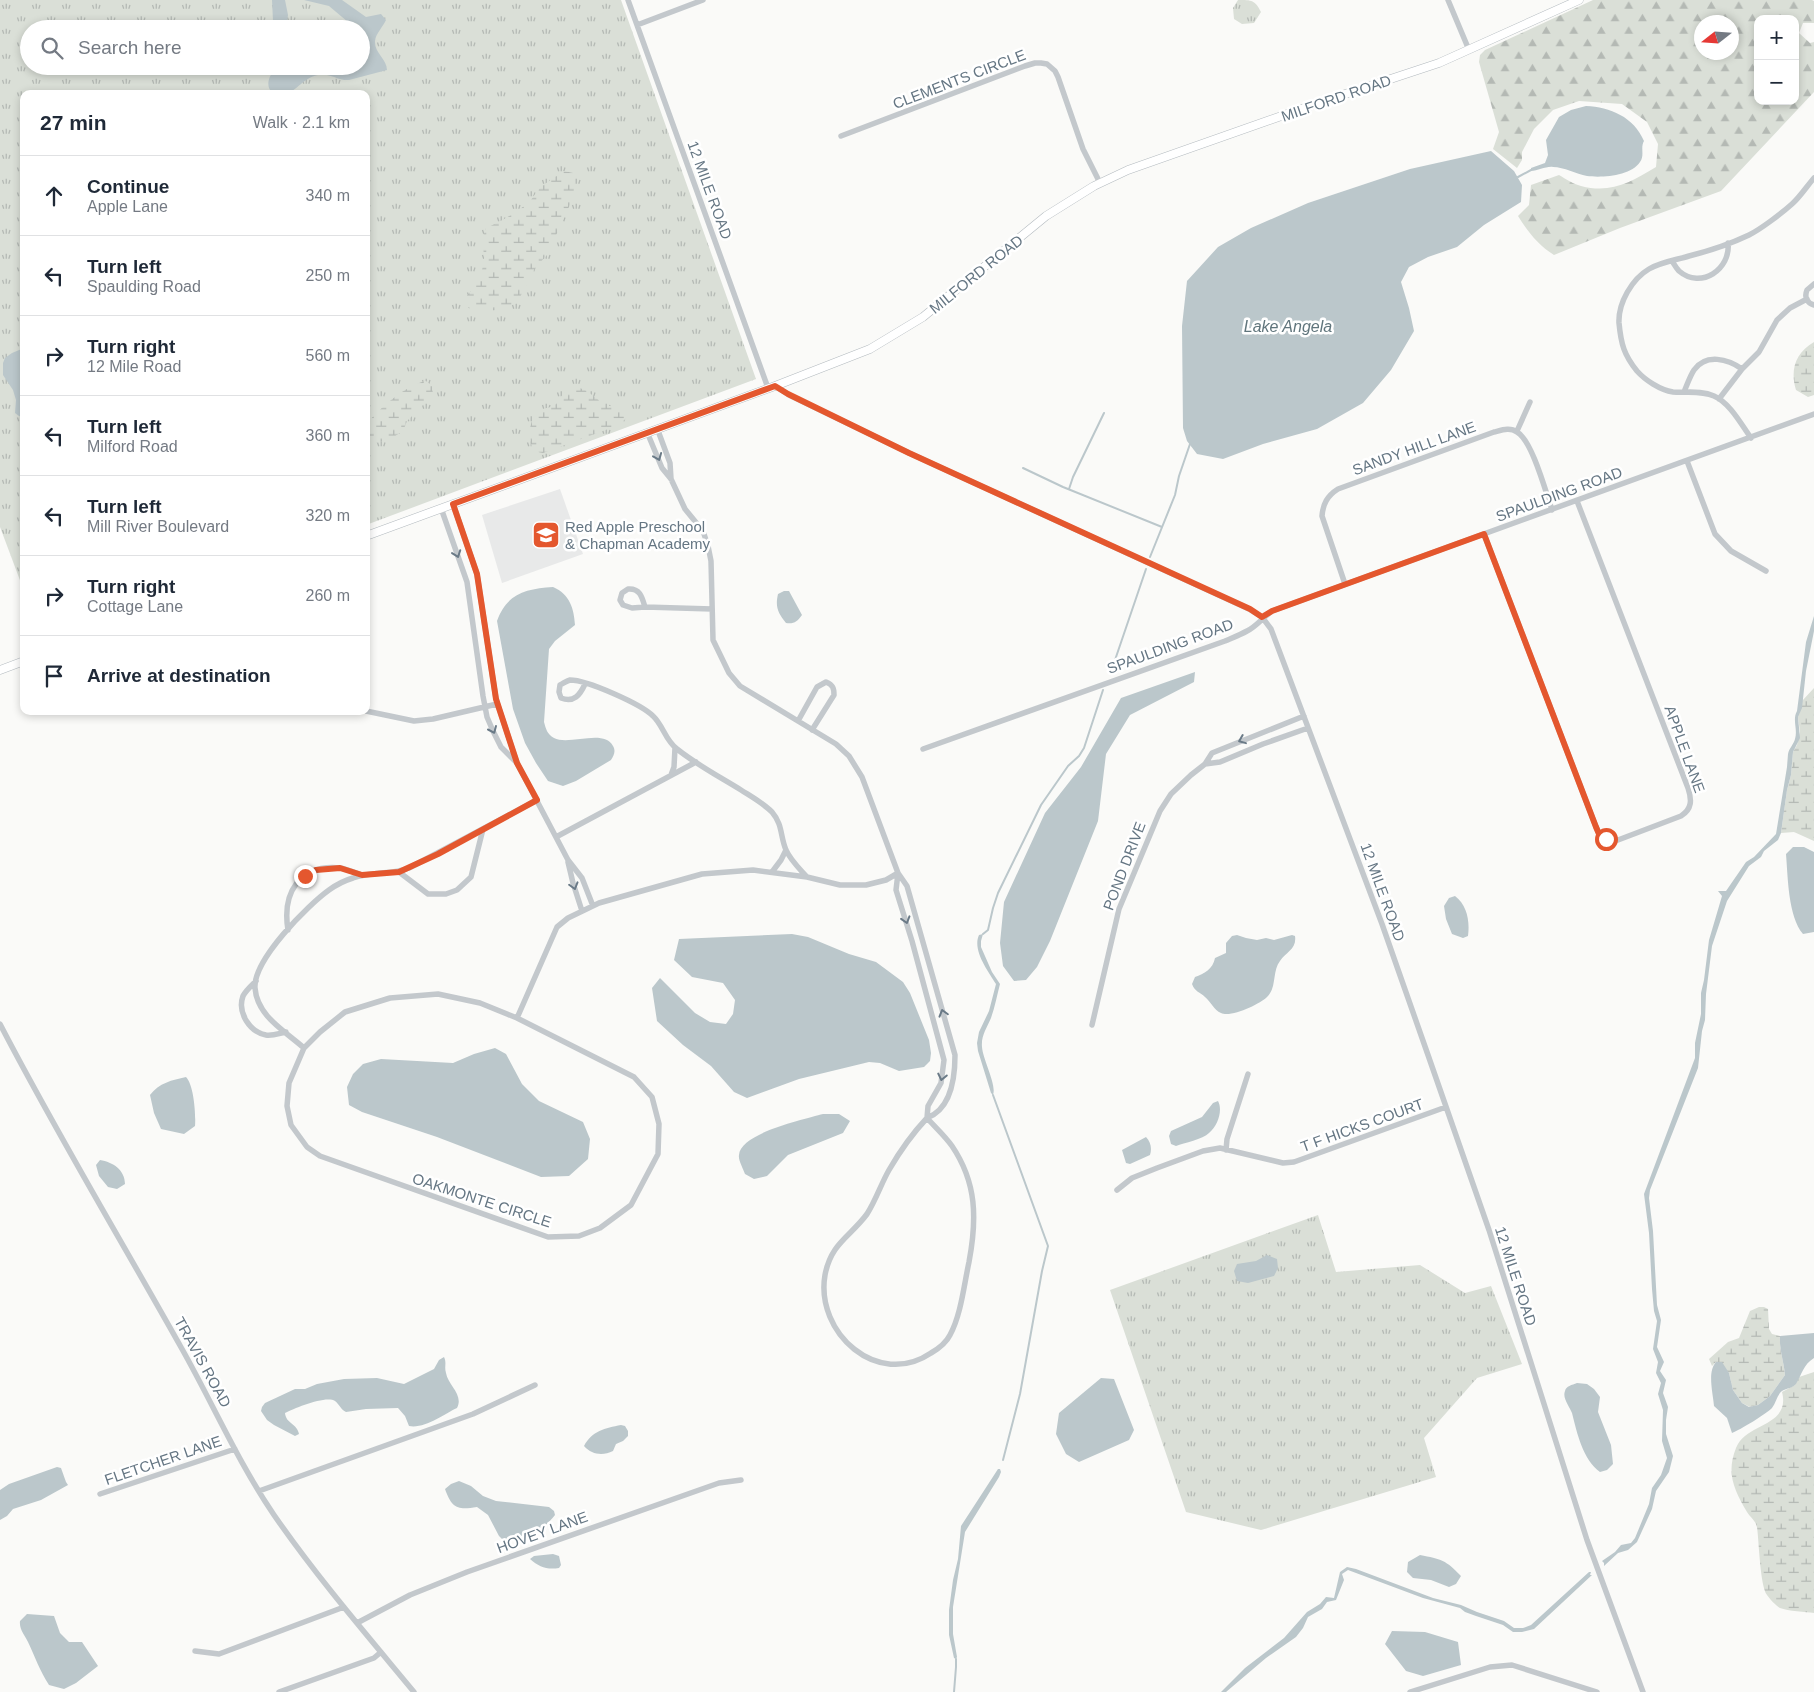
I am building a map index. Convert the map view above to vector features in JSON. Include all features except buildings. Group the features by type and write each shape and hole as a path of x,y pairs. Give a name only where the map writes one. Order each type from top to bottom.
{"street":[{"name":"12 MILE ROAD","path":"628,0 772,387 891,445 1250,609 1262,617 1271,629 1382,924 1489,1230 1587,1540 1643,1692"},
{"path":"637,25 703,0"},
{"path":"1448,0 1469,50"},
{"name":"MILFORD ROAD","path":"370,535 851,357 889,339 923,317 1046,216 1070,199 1100,183 1137,167 1439,63 1579,0"},
{"name":"CLEMENTS CIRCLE","path":"841,136 1035,63 1041,63 1050,67 1058,77 1083,149 1100,183"},
{"path":"1751,438 1728,406 1719,399 1704,393 1665,390 1639,374 1626,357 1620,339 1619,317 1624,299 1638,277 1657,265 1708,251 1750,234 1793,204 1814,178"},
{"path":"1672,261 1679,271 1687,275 1694,278 1706,277 1713,274 1724,264 1729,250 1728,243"},
{"path":"1806,299 1807,290 1814,284"},
{"path":"1719,399 1742,369 1759,352 1777,320 1790,308 1806,299"},
{"path":"1806,299 1814,305"},
{"path":"1684,392 1694,371 1704,361 1724,360 1742,369"},
{"path":"1530,402 1517,432 1522,435 1531,452 1552,510"},
{"name":"SPAULDING ROAD","path":"923,748 1232,638 1246,632 1262,617 1272,611 1814,414"},
{"path":"657,428 670,463 671,479"},
{"name":"SANDY HILL LANE","path":"1345,584 1322,516 1323,506 1331,494 1338,489 1494,432 1511,429 1517,432"},
{"path":"647,432 662,468 671,479 685,509 703,531 711,561 713,640 729,673 740,686 836,744 848,756 862,777 898,873 907,886 955,1055 955,1074 949,1094 936,1115 927,1118 908,1140 889,1170 868,1212 857,1227 838,1243 830,1258 825,1276 826,1300 832,1325 849,1347 870,1359 894,1364 922,1359 941,1346 950,1336 959,1306 974,1236 974,1199 966,1170 952,1145 927,1118 928,1106 941,1083 944,1060 912,941 896,890 898,873"},
{"path":"1687,461 1715,534 1732,551 1766,571"},
{"name":"APPLE LANE","path":"1484,534 1596,827 1602,838 1618,840 1681,816 1688,810 1692,802 1577,501"},
{"path":"453,504 477,574 497,704 517,763 568,860 582,878 593,906"},
{"path":"441,508 467,582 485,707 501,747 517,763"},
{"path":"645,606 642,594 636,590 628,589 622,593 620,600 622,605 632,608 645,606 712,609"},
{"path":"0,670 20,663"},
{"path":"585,684 582,691 572,700 568,701 561,698 559,692 560,685 568,680 585,684 607,690 642,707 658,721 664,735 676,748 759,801 772,812 782,830 786,850 798,868 808,877"},
{"path":"798,721 818,687 826,682 831,684 834,688 834,695 812,730"},
{"path":"370,712 414,721 433,719 497,704"},
{"name":"POND DRIVE","path":"1092,1025 1119,909 1160,811 1171,794 1182,782 1206,764 1212,753 1304,716"},
{"name":"POND DRIVE","path":"1206,764 1220,762 1308,728"},
{"path":"1259,734 1263,744"},
{"path":"671,775 676,748"},
{"path":"556,837 696,762"},
{"path":"304,1048 265,1015 255,988 261,964 297,919 330,889 362,875 399,872 438,854 537,800"},
{"path":"399,872 428,894 446,894 457,890 471,877 483,829"},
{"path":"772,872 786,850"},
{"path":"568,860 582,911"},
{"path":"288,930 286,915 289,894 296,882 316,870 340,868 362,875"},
{"path":"517,1018 557,927 568,918 593,906 702,874 753,870 808,877 840,884 866,885 886,880 898,873"},
{"path":"256,981 242,999 243,1010 248,1024 253,1030 266,1035 286,1032"},
{"name":"OAKMONTE CIRCLE","path":"438,994 480,1003 517,1018 634,1077 652,1097 659,1124 658,1154 631,1205 600,1228 579,1236 548,1238 320,1156 307,1147 291,1125 287,1106 289,1083 304,1048 320,1032 346,1012 390,998 438,994"},
{"name":"TRAVIS ROAD","path":"0,1024 59,1134 183,1350 259,1491 293,1542 414,1692"},
{"path":"1226,1150 1227,1139 1248,1074"},
{"name":"T F HICKS COURT","path":"1117,1190 1132,1178 1203,1151 1220,1148 1283,1163 1294,1162 1446,1107"},
{"path":"259,1491 464,1417 535,1385"},
{"name":"FLETCHER LANE","path":"100,1494 235,1449"},
{"name":"HOVEY LANE","path":"357,1623 410,1595 467,1572 719,1483 741,1480"},
{"path":"195,1651 219,1654 344,1607"},
{"path":"279,1692 374,1658 380,1652"},
{"path":"1410,1692 1490,1667 1512,1665 1597,1692"}],"shaded area":[{"path":"560,489 583,554 502,583 482,515"}],"green space":[{"path":"0,0 621,0 756,379 370,524 370,90 20,90 20,580 0,527"},
{"path":"1238,0 1250,1 1257,5 1261,12 1254,23 1242,24 1234,19 1233,8"},
{"path":"1593,0 1814,1 1814,23 1803,23 1799,33 1810,43 1814,42 1814,92 1721,191 1620,228 1554,255 1534,238 1518,216 1529,205 1531,185 1559,175 1575,184 1592,188 1602,189 1620,185 1656,167 1658,144 1647,122 1622,104 1579,101 1553,110 1534,129 1522,152 1522,160 1517,168 1493,149 1499,132 1479,62 1480,55 1485,50"},
{"path":"564,171 573,173 575,182 573,198 547,255 535,268 517,303 496,310 476,312 465,306 465,298 472,290 482,270 484,259 483,241 486,228 523,207 541,187"},
{"path":"1814,342 1814,395 1808,397 1796,390 1794,369 1802,351"},
{"path":"426,381 432,386 433,395 407,421 403,431 392,438 370,445 370,420 386,404 402,392"},
{"path":"575,386 587,391 605,405 625,409 630,415 611,428 543,453 533,451 530,430 535,415 539,411 557,403 566,390"},
{"path":"1814,688 1814,841 1794,832 1781,833 1793,752 1800,732 1798,717 1802,701"},
{"path":"1318,1215 1336,1272 1420,1265 1465,1293 1491,1286 1522,1364 1477,1378 1424,1438 1436,1477 1261,1530 1186,1512 1110,1290"},
{"path":"1759,1307 1768,1309 1769,1329 1772,1334 1780,1336 1785,1375 1770,1396 1758,1405 1750,1407 1742,1403 1733,1390 1729,1373 1716,1362 1712,1366 1709,1359 1728,1342 1739,1338 1750,1311"},
{"path":"1814,1372 1814,1613 1780,1608 1767,1595 1761,1573 1756,1525 1735,1489 1732,1465 1736,1448 1741,1440 1780,1412 1783,1403 1782,1392 1795,1385 1799,1377"}],"water":[{"path":"272,0 285,0 287,20 273,20"},
{"path":"304,0 342,0 366,17 381,14 386,20 377,35 375,45 387,70 370,74 370,20 346,20 329,6"},
{"path":"318,75 306,80 293,90 270,90 268,83 270,76"},
{"path":"326,75 368,75 349,80"},
{"path":"1586,106 1612,111 1620,115 1628,120 1640,133 1644,141 1642,157 1636,167 1616,175 1600,177 1587,176 1553,167 1531,171 1531,168 1545,163 1548,155 1546,140 1559,117 1571,110"},
{"name":"Lake Angela","path":"1491,151 1514,171 1522,185 1521,202 1484,225 1457,247 1428,257 1409,267 1401,282 1414,331 1391,370 1363,403 1317,429 1263,444 1223,459 1197,454 1187,441 1183,428 1182,326 1187,281 1218,247 1251,228 1308,203 1410,169"},
{"path":"20,350 20,416 15,413 16,400 13,390 3,375 5,358"},
{"path":"553,587 559,590 570,603 574,613 575,625 555,641 549,649 544,722 546,729 554,738 560,740 602,738 613,746 614,751 611,760 576,781 563,786 548,781 525,743 513,709 497,621 506,604 512,598 526,591"},
{"path":"789,591 802,615 793,623 786,623 778,610 778,594"},
{"path":"1814,616 1814,631 1806,671 1802,708 1798,717 1800,738 1793,752 1781,833 1778,840 1749,866 1727,901 1712,946 1698,1068 1650,1190 1657,1305 1661,1320 1657,1347 1664,1362 1660,1371 1666,1380 1663,1393 1668,1407 1666,1434 1673,1456 1669,1472 1656,1491 1652,1509 1637,1542 1628,1550 1618,1553 1604,1566 1602,1561 1621,1545 1631,1543 1635,1538 1649,1504 1652,1488 1661,1475 1667,1458 1662,1441 1663,1410 1658,1394 1661,1383 1656,1373 1658,1362 1653,1349 1657,1321 1654,1311 1649,1233 1644,1194 1695,1058 1695,1043 1701,1014 1701,993 1709,940 1722,896 1718,891 1726,891 1746,862 1754,857 1776,834 1788,754 1796,735 1795,718 1806,642"},
{"path":"1195,672 1194,682 1130,715 1106,754 1098,821 1050,941 1037,967 1026,980 1014,981 1003,966 1000,943 1004,902 1045,813 1081,767 1121,698"},
{"path":"1793,847 1804,847 1814,852 1814,932 1803,934 1794,917 1788,885 1786,854"},
{"path":"1455,896 1465,909 1468,919 1468,936 1463,938 1452,934 1446,919 1444,906 1449,898"},
{"path":"792,934 808,937 849,954 876,962 903,982 910,993 929,1040 930,1061 924,1067 899,1071 880,1063 869,1062 799,1079 747,1098 734,1092 711,1066 683,1045 657,1021 652,988 660,978 695,1013 710,1022 726,1024 733,1014 735,1000 723,983 692,977 674,960 679,939"},
{"path":"983,934 981,947 992,972 1000,984 982,1043 993,1085 993,1095 977,1043 979,1032 989,1011 996,984 979,954 977,941 979,935"},
{"path":"1237,935 1257,940 1266,938 1274,940 1292,935 1295,936 1295,940 1293,947 1278,965 1272,989 1267,997 1245,1009 1226,1014 1216,1010 1192,984 1195,977 1205,973 1210,968 1215,958 1226,953 1226,943 1232,936"},
{"path":"495,1048 506,1054 522,1084 539,1101 583,1122 590,1139 588,1159 569,1176 541,1177 437,1137 362,1112 349,1105 347,1087 353,1074 363,1064 381,1059 453,1063"},
{"path":"186,1077 193,1093 195,1126 184,1134 161,1129 154,1113 150,1095 162,1085"},
{"path":"1218,1101 1220,1109 1219,1118 1209,1133 1198,1139 1176,1146 1171,1144 1169,1136 1171,1131 1202,1117 1213,1103"},
{"path":"823,1114 839,1114 850,1121 843,1133 788,1155 767,1176 754,1179 745,1174 739,1155 742,1147 750,1140 789,1123"},
{"path":"1146,1137 1151,1146 1150,1155 1130,1164 1126,1163 1122,1150"},
{"path":"100,1160 109,1163 121,1171 125,1184 117,1189 108,1187 99,1176 96,1165"},
{"path":"1267,1255 1277,1259 1278,1268 1274,1276 1248,1283 1237,1281 1234,1271 1237,1264 1256,1261"},
{"path":"1814,1333 1814,1358 1805,1367 1796,1384 1782,1391 1769,1411 1732,1433 1727,1418 1714,1406 1711,1377 1713,1366 1716,1362 1722,1362 1729,1373 1733,1390 1742,1403 1749,1407 1758,1405 1770,1396 1785,1375 1780,1336"},
{"path":"444,1357 445,1371 457,1394 459,1403 457,1408 421,1425 409,1426 405,1416 398,1408 346,1412 335,1401 325,1400 310,1403 285,1413 287,1419 298,1430 299,1434 295,1436 267,1420 261,1411 265,1403 295,1389 305,1389 317,1384 344,1379 377,1378 404,1384 434,1369 439,1360"},
{"path":"1101,1378 1114,1379 1134,1430 1129,1440 1079,1462 1066,1454 1056,1434 1059,1413"},
{"path":"1577,1383 1587,1384 1600,1397 1598,1412 1611,1445 1613,1464 1607,1470 1600,1472 1589,1461 1565,1399 1566,1389"},
{"path":"621,1425 625,1426 628,1436 616,1444 613,1451 598,1454 584,1446 591,1437 600,1431"},
{"path":"57,1467 61,1468 68,1485 41,1500 13,1509 0,1520 0,1490 9,1484"},
{"path":"998,1469 1001,1472 999,1477 965,1532 953,1607 953,1634 956,1659 954,1658 949,1635 949,1610 958,1559 961,1526"},
{"path":"459,1481 471,1486 483,1496 496,1501 549,1507 554,1511 555,1515 538,1531 532,1534 518,1539 503,1540 488,1515 477,1507 460,1508 450,1501 445,1489"},
{"path":"553,1554 559,1556 561,1565 559,1568 543,1567 530,1559 534,1556"},
{"path":"1420,1555 1447,1563 1461,1576 1456,1584 1449,1587 1431,1580 1413,1578 1407,1572 1408,1562"},
{"path":"1347,1567 1433,1598 1461,1605 1504,1621 1514,1628 1523,1628 1531,1625 1589,1572 1592,1575 1534,1629 1513,1632 1503,1625 1465,1612 1460,1608 1423,1598 1348,1570 1342,1574 1344,1580 1336,1600 1327,1602 1322,1609 1308,1617 1296,1637 1266,1658 1226,1692 1221,1692 1245,1668 1284,1638 1307,1612 1320,1604 1326,1597 1334,1598 1340,1572"},
{"path":"27,1614 54,1616 60,1633 69,1642 82,1642 98,1666 76,1683 64,1689 49,1685 20,1627 20,1621"},
{"path":"1392,1631 1425,1632 1458,1642 1461,1665 1423,1676 1406,1671 1385,1644"}],"waterway":[{"path":"1518,177 1531,170"},
{"path":"1069,489 1104,413"},
{"path":"1150,557 1175,495 1179,476 1190,444"},
{"path":"1023,468 1063,487 1162,527"},
{"path":"1110,668 1115,660 1146,569"},
{"path":"983,934 988,930 998,893 1041,805 1068,766 1079,756 1084,748 1103,690"},
{"path":"993,1095 1048,1246 1020,1394 1003,1460"},
{"path":"954,1692 956,1659"}],"place":[{"name":"Red Apple Preschool & Chapman Academy","path":"546,535"}],"route":[{"path":"305,876 320,869 340,868 362,875 399,872 438,854 537,800 517,763 496,699 477,574 453,504 775,386 909,453 1250,609 1262,617 1272,611 1484,534 1596,827 1602,838 1606,839"}]}
